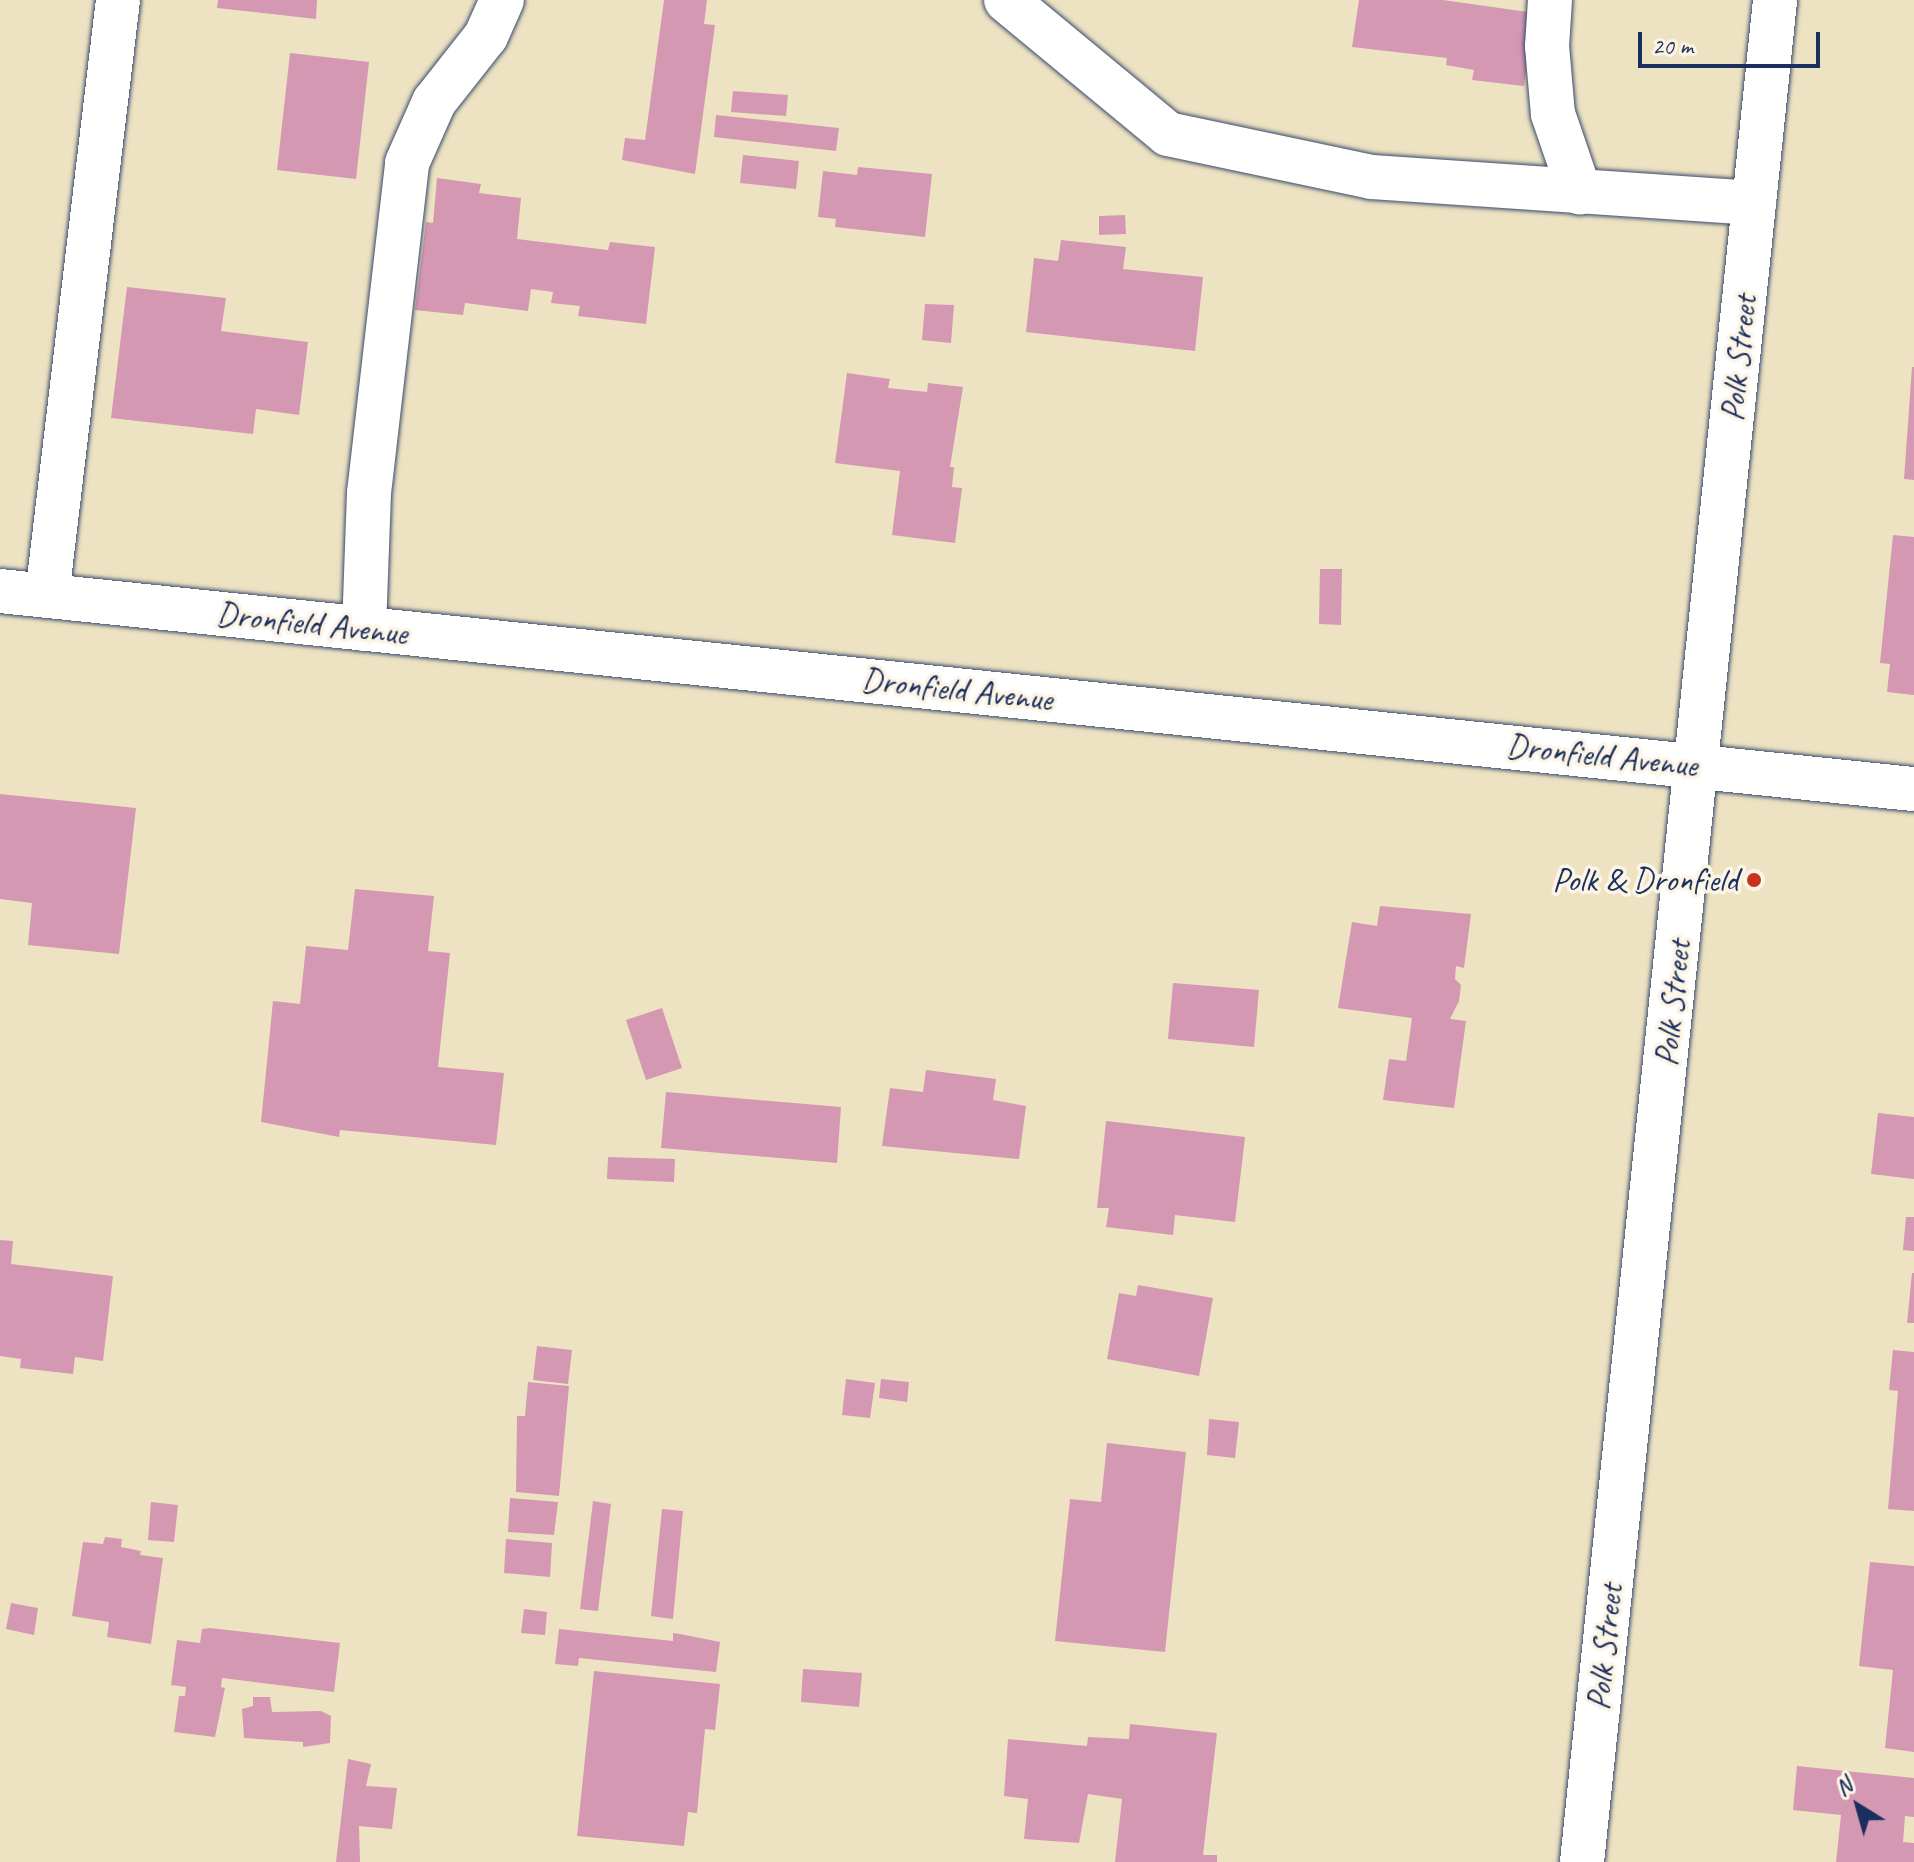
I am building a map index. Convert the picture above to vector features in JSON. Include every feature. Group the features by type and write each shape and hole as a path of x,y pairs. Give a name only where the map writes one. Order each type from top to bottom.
{"street":[{"path":"47,596 118,0"},
{"path":"364,629 369,493 407,163 434,102 486,36 502,0"},
{"path":"1006,0 1168,134 1372,177 1754,203"},
{"path":"1550,0 1547,46 1553,114 1580,193"},
{"name":"Polk Street","path":"1582,1862 1775,0"},
{"name":"Dronfield Avenue","path":"0,591 1697,764 1914,789"}],"building":[{"path":"218,0 317,0 316,19 217,8"},
{"path":"664,0 707,0 704,24 715,25 695,174 622,160 625,138 645,140"},
{"path":"1359,0 1443,0 1534,13 1524,86 1472,80 1474,70 1446,65 1447,58 1352,47"},
{"path":"290,53 369,62 356,179 277,170"},
{"path":"733,91 788,95 786,116 731,112"},
{"path":"716,115 839,128 836,151 714,137"},
{"path":"743,155 799,161 796,189 740,183"},
{"path":"858,167 932,174 925,237 835,227 836,219 818,217 823,171 857,175"},
{"path":"437,178 481,184 479,193 521,198 517,239 608,250 610,242 655,247 646,324 578,316 580,306 551,303 553,292 531,289 528,311 465,303 463,315 415,310 426,222 433,223"},
{"path":"1125,215 1126,234 1099,235 1099,216"},
{"path":"1061,240 1126,247 1123,269 1203,277 1195,351 1026,332 1034,258 1058,261"},
{"path":"127,287 226,298 221,331 308,342 299,415 256,409 253,434 111,418"},
{"path":"925,304 954,305 951,343 922,340"},
{"path":"1914,367 1914,480 1904,479"},
{"path":"847,373 890,379 888,388 927,392 928,383 963,387 950,467 954,467 952,487 962,488 955,543 892,535 900,471 835,463"},
{"path":"1893,535 1914,537 1914,695 1887,692 1890,664 1880,663"},
{"path":"1320,569 1342,569 1341,625 1319,624"},
{"path":"0,794 136,808 119,954 28,945 32,903 0,899"},
{"path":"355,889 434,896 428,951 450,953 438,1067 504,1073 496,1145 340,1130 339,1137 261,1122 273,1001 300,1004 306,946 348,950"},
{"path":"1380,906 1471,914 1464,968 1456,966 1455,979 1461,985 1459,1001 1450,1019 1466,1021 1454,1108 1383,1100 1389,1059 1406,1061 1412,1018 1338,1008 1352,922 1377,926"},
{"path":"1173,983 1259,990 1254,1047 1168,1039"},
{"path":"662,1008 682,1068 646,1080 626,1020"},
{"path":"926,1070 996,1079 993,1100 1026,1106 1019,1159 882,1146 890,1088 923,1092"},
{"path":"666,1092 841,1107 837,1163 661,1148"},
{"path":"1878,1113 1914,1117 1914,1179 1871,1174"},
{"path":"1106,1121 1245,1137 1235,1222 1175,1215 1173,1235 1106,1227 1109,1208 1097,1208"},
{"path":"608,1157 675,1159 674,1182 607,1179"},
{"path":"1906,1217 1914,1217 1914,1251 1903,1250"},
{"path":"0,1240 13,1241 11,1264 113,1276 103,1361 75,1357 73,1374 20,1368 21,1359 0,1356"},
{"path":"1912,1273 1914,1323 1907,1323"},
{"path":"1138,1285 1213,1298 1199,1376 1107,1359 1119,1293 1136,1296"},
{"path":"537,1346 572,1350 568,1384 533,1380"},
{"path":"1893,1350 1914,1352 1914,1511 1888,1509 1898,1391 1889,1390"},
{"path":"846,1379 875,1383 870,1418 842,1415"},
{"path":"881,1379 909,1382 907,1402 879,1398"},
{"path":"528,1382 569,1386 559,1496 516,1492 517,1416 525,1416"},
{"path":"1209,1419 1239,1422 1235,1458 1207,1455"},
{"path":"1107,1443 1186,1452 1165,1652 1055,1641 1070,1499 1101,1502"},
{"path":"510,1498 558,1502 554,1535 508,1532"},
{"path":"593,1501 611,1504 598,1611 580,1609"},
{"path":"151,1502 178,1505 174,1542 148,1540"},
{"path":"662,1509 683,1511 673,1619 651,1616"},
{"path":"105,1537 122,1539 121,1547 141,1551 140,1555 163,1558 151,1644 107,1637 109,1622 72,1616 83,1542 103,1544"},
{"path":"506,1539 552,1543 550,1577 504,1573"},
{"path":"1870,1562 1914,1566 1914,1752 1885,1748 1893,1670 1859,1666"},
{"path":"11,1603 38,1608 34,1635 6,1629"},
{"path":"524,1609 547,1612 545,1635 521,1633"},
{"path":"202,1629 340,1643 334,1692 222,1678 221,1687 225,1688 215,1737 174,1732 179,1696 185,1696 186,1687 171,1685 177,1640 200,1643"},
{"path":"559,1629 673,1641 673,1633 720,1642 716,1672 579,1658 578,1666 555,1664"},
{"path":"803,1669 862,1673 859,1707 801,1702"},
{"path":"594,1671 720,1684 715,1730 705,1729 697,1813 688,1812 684,1846 577,1836"},
{"path":"253,1697 270,1697 272,1712 321,1711 331,1716 330,1743 303,1747 303,1742 244,1738 242,1709 253,1706"},
{"path":"1130,1724 1217,1733 1203,1855 1217,1855 1217,1862 1115,1862 1122,1799 1088,1794 1079,1843 1024,1839 1028,1799 1004,1796 1008,1739 1087,1746 1088,1737 1129,1739"},
{"path":"348,1759 371,1764 366,1786 397,1788 392,1829 359,1826 360,1862 336,1862"},
{"path":"1797,1766 1914,1778 1914,1817 1905,1816 1903,1842 1914,1843 1914,1862 1836,1862 1841,1815 1793,1810"}],"place":[{"name":"Polk & Dronfield","path":"1754,880"}]}
